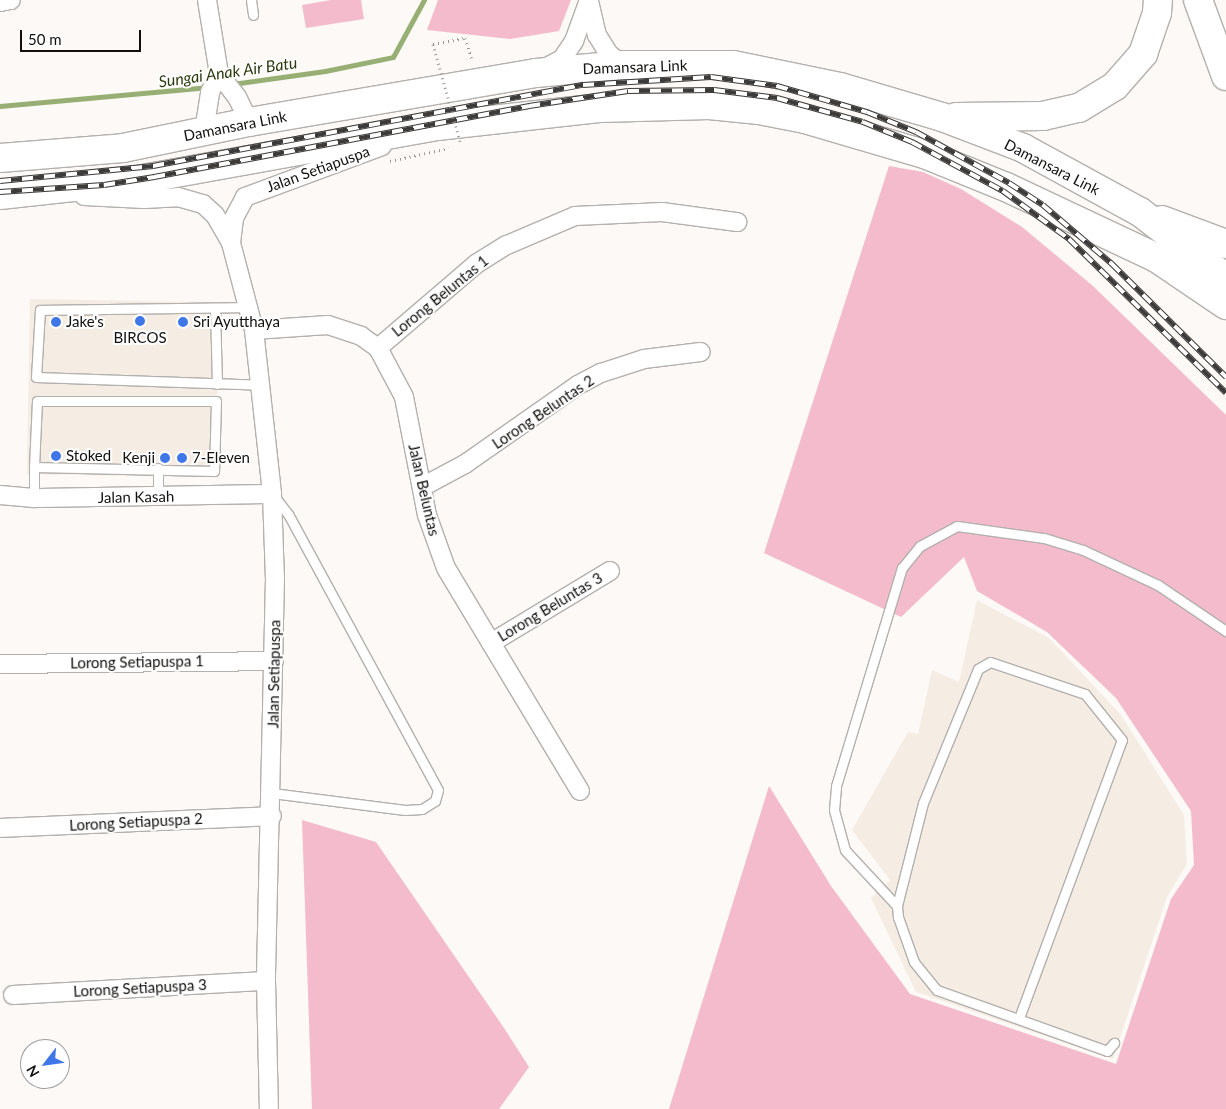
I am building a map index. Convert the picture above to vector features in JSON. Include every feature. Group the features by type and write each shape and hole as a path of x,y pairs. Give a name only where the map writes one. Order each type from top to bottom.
{"highway":[{"path":"1198,0 1226,76"},
{"path":"942,117 1043,116 1079,108 1115,86 1143,54 1157,6"},
{"name":"Damansara Link","path":"0,158 123,148 249,122 536,74 622,65 733,65 840,87 942,117 1023,148 1140,212 1226,278"},
{"path":"0,195 36,193 137,180 439,138 601,108 710,105 759,110 805,119 927,155 1006,187 1155,257 1226,305"},
{"path":"1140,212 1226,244"},
{"path":"1097,231 1226,324"}],"street":[{"path":"0,2 11,0"},
{"path":"204,131 220,83 207,0"},
{"path":"589,0 596,35 609,54 622,65"},
{"path":"536,74 562,60 574,41 589,0"},
{"path":"220,83 249,122"},
{"name":"Jalan Setiapuspa","path":"231,243 234,218 245,198 439,138"},
{"name":"Jalan Setiapuspa","path":"36,193 192,200 204,204 215,215 231,243 254,330 262,385 272,494 276,578 272,816 266,981 269,1109"},
{"name":"Lorong Beluntas 1","path":"378,348 476,264 507,246 575,216 662,212 737,222"},
{"name":"Jalan Beluntas","path":"254,330 328,324 353,332 378,348 404,397 427,515 446,568 580,791"},
{"name":"Lorong Beluntas 2","path":"422,487 465,464 578,385 601,374 644,359 702,352"},
{"name":"Jalan Kasah","path":"0,495 34,498 272,494"},
{"name":"Lorong Beluntas 3","path":"491,643 610,571"},
{"name":"Lorong Setiapuspa 1","path":"0,664 274,661"},
{"name":"Lorong Setiapuspa 2","path":"0,828 272,816"},
{"name":"Lorong Setiapuspa 3","path":"13,995 266,981"}],"lane":[{"path":"251,0 253,15"},
{"path":"248,307 40,310 36,377 262,385"},
{"path":"215,308 217,384"},
{"path":"34,466 214,471 216,401 37,401 34,466 34,498"},
{"path":"158,468 158,496"},
{"path":"272,494 288,514 438,790 435,801 422,809 405,810 272,793"},
{"path":"1114,1043 1107,1052 1019,1018 937,990 914,962 897,906 845,850 834,810 836,786 902,568 920,546 957,526 1044,538 1083,550 1158,585 1226,631"},
{"path":"897,906 923,803 978,669 990,662 1002,663 1085,694 1122,740 1019,1018"}],"path":[{"path":"461,145 433,44 466,38 472,59"},
{"path":"385,162 439,138"}],"shaded area":[{"path":"331,0 361,0 364,19 306,28 302,5"},
{"path":"438,0 571,0 559,31 510,39 427,30"},
{"path":"889,166 923,172 961,189 1022,227 1093,286 1226,415 1226,1109 669,1109 769,786 831,886 910,994 1116,1064 1171,899 1194,865 1191,811 1116,698 1047,632 977,591 964,557 901,617 764,553"},
{"path":"30,299 219,302 216,477 27,474"},
{"path":"977,600 1049,638 1121,715 1184,815 1187,864 1167,897 1113,1059 916,992 871,898 890,880 852,830 908,732 918,734 932,670 959,682"},
{"path":"302,820 376,842 504,1028 529,1067 499,1109 312,1109"}],"waterway":[{"name":"Sungai Anak Air Batu","path":"232,84 325,71 393,57 424,0"},
{"name":"Sungai Anak Air Batu","path":"0,106 209,87"}],"railway":[{"path":"0,181 153,166 583,85 711,77 777,86 867,112 916,132 1009,183 1043,205 1112,264 1226,377"},
{"path":"0,192 104,185 154,177 529,106 628,91 714,90 777,98 863,122 912,142 1003,191 1069,239 1226,393"}],"place":[{"name":"BIRCOS","path":"140,321"},
{"name":"Jake's","path":"56,322"},
{"name":"Sri Ayutthaya","path":"183,322"},
{"name":"Stoked","path":"56,456"},
{"name":"Kenji","path":"165,458"},
{"name":"7-Eleven","path":"182,458"}]}
